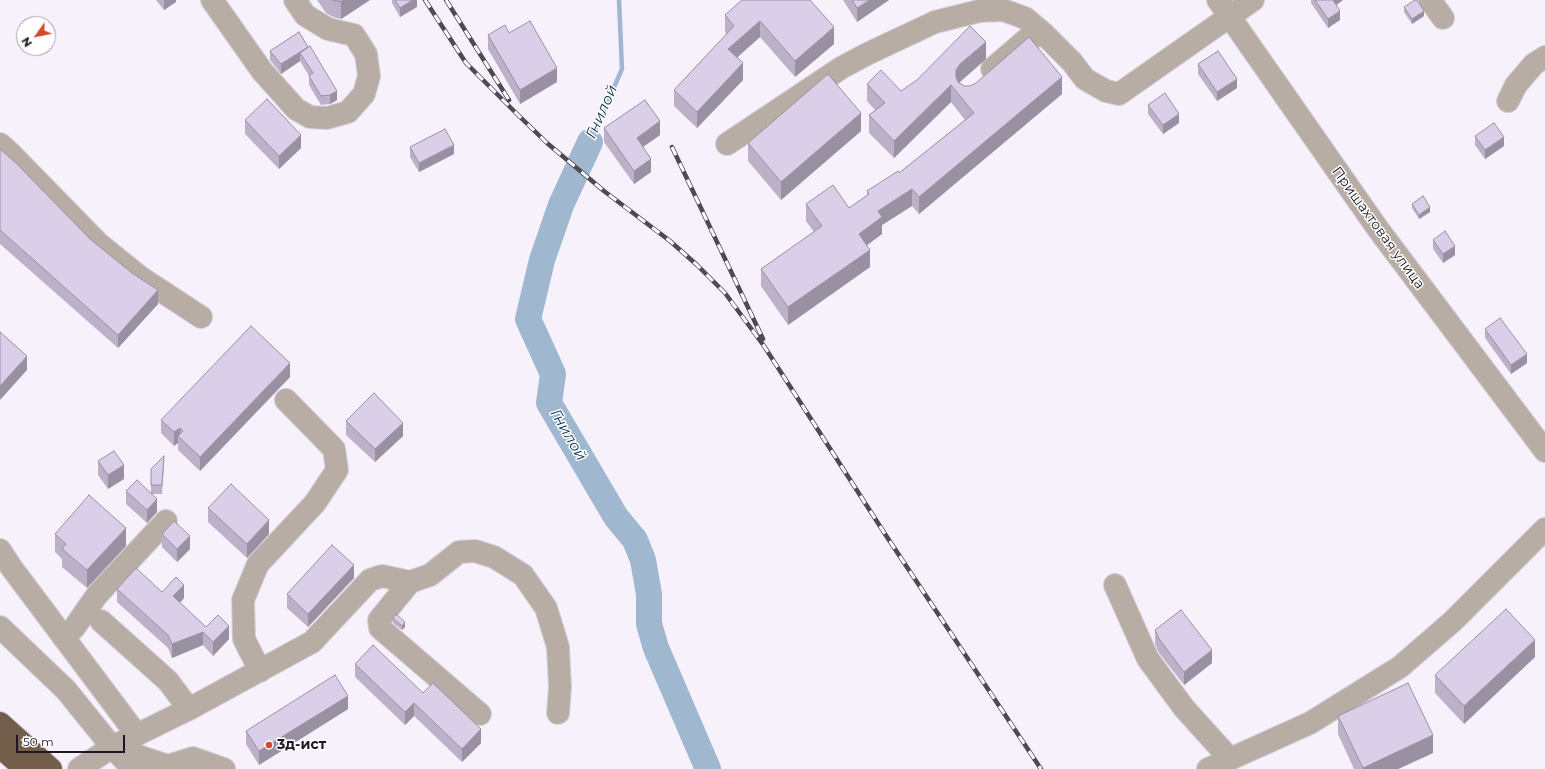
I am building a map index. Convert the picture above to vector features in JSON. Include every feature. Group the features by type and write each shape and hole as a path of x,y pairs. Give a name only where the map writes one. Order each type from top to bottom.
{"highway":[{"path":"0,723 51,769"},
{"path":"0,747 25,769"}],"street":[{"path":"212,0 262,71 296,109 310,117 327,118 348,112 364,94 369,76 366,54 354,35 328,29 305,14 295,0"},
{"path":"727,144 841,68 934,22 979,11 1002,10 1026,18 1072,62 1085,79 1106,91 1119,94 1224,9 1253,0"},
{"path":"1430,0 1443,18"},
{"name":"Пришахтовая улица","path":"1224,9 1378,229 1545,451"},
{"path":"980,80 1028,38 1044,34"},
{"path":"1508,101 1516,85 1534,64 1545,57"},
{"path":"0,144 98,243 140,277 201,316"},
{"path":"260,671 244,639 243,600 258,564 315,503 337,470 334,449 286,400"},
{"path":"63,637 74,628 97,595 166,521"},
{"path":"1208,769 1310,723 1400,667 1452,621 1545,529"},
{"path":"0,550 11,567 137,735"},
{"path":"79,769 112,747 189,709 312,642 370,580 382,576 410,582 430,575 459,552 475,551 494,557 523,575 546,608 558,647 560,687 558,713"},
{"path":"410,582 379,620 380,628 480,714"},
{"path":"1115,585 1148,659 1184,708 1230,759"},
{"path":"101,621 168,681 189,709"},
{"path":"0,627 66,690 112,747 133,769"},
{"path":"112,747 168,766 193,758 224,769"}],"building":[{"path":"395,0 413,0 400,8"},
{"path":"742,0 810,0 834,27 795,61 760,21 728,49 743,63 697,112 674,90 734,26 725,15"},
{"path":"852,0 870,0 857,8"},
{"path":"1315,0 1333,0 1340,11 1328,19"},
{"path":"1417,0 1424,11 1412,19 1404,7"},
{"path":"530,21 557,68 520,90 488,35 505,25 509,33"},
{"path":"970,26 986,42 960,64 956,70 958,82 964,86 970,86 976,83 1029,37 1062,77 919,197 912,189 878,211 882,217 859,234 870,250 788,307 761,269 822,226 806,204 833,185 849,208 869,194 867,191 898,171 899,173 974,113 951,85 894,141 869,115 885,103 867,84 881,70 901,91 917,80"},
{"path":"299,32 308,47 281,64 270,51"},
{"path":"310,46 337,91 330,95 321,96 309,76 313,73 300,53"},
{"path":"1218,51 1237,79 1217,92 1198,64"},
{"path":"828,74 861,113 781,182 748,143"},
{"path":"1165,93 1179,114 1163,125 1148,105"},
{"path":"267,99 301,135 279,156 245,120"},
{"path":"645,100 660,121 637,138 651,159 634,171 604,128"},
{"path":"1494,123 1504,137 1485,150 1475,136"},
{"path":"445,129 454,145 419,163 410,147"},
{"path":"0,149 16,163 90,239 132,273 158,290 118,335 0,230"},
{"path":"1423,196 1430,207 1419,215 1412,204"},
{"path":"1445,231 1455,246 1443,254 1433,240"},
{"path":"1500,318 1527,354 1511,365 1485,329"},
{"path":"251,326 290,363 200,457 178,436 183,431 180,428 174,432 161,420"},
{"path":"0,332 27,356 0,386"},
{"path":"374,393 403,423 375,449 346,421"},
{"path":"114,451 124,465 108,475 98,461"},
{"path":"164,456 162,485 151,485 151,469"},
{"path":"137,480 157,499 147,510 126,491"},
{"path":"231,484 269,520 247,544 208,508"},
{"path":"89,495 126,528 87,570 62,549 66,544 55,534"},
{"path":"174,521 190,536 177,549 162,534"},
{"path":"332,545 354,565 308,614 287,594"},
{"path":"136,568 162,592 176,577 184,585 173,596 206,627 218,615 229,626 213,642 203,632 172,644 168,635 117,589"},
{"path":"1506,609 1535,640 1464,706 1435,675"},
{"path":"1181,610 1212,650 1184,672 1159,639 1155,630"},
{"path":"396,614 405,622 402,626 393,618"},
{"path":"373,645 423,693 433,683 481,729 462,749 414,703 405,712 355,664"},
{"path":"335,675 348,696 259,751 246,731"},
{"path":"1408,683 1433,735 1363,768 1338,716"}],"waterway":[{"name":"Гнилой","path":"590,142 622,69 619,0"},
{"name":"Гнилой","path":"590,142 561,205 542,260 528,319 553,374 549,403 616,517 635,540 643,560 649,594 649,624 656,648 708,769"}],"railway":[{"path":"425,0 466,63 517,114 547,143 604,191 670,241 725,293 764,346 885,534 1041,769"},
{"path":"446,0 509,100"},
{"path":"672,147 763,339"}],"place":[{"name":"3д-ист","path":"269,745"}]}
